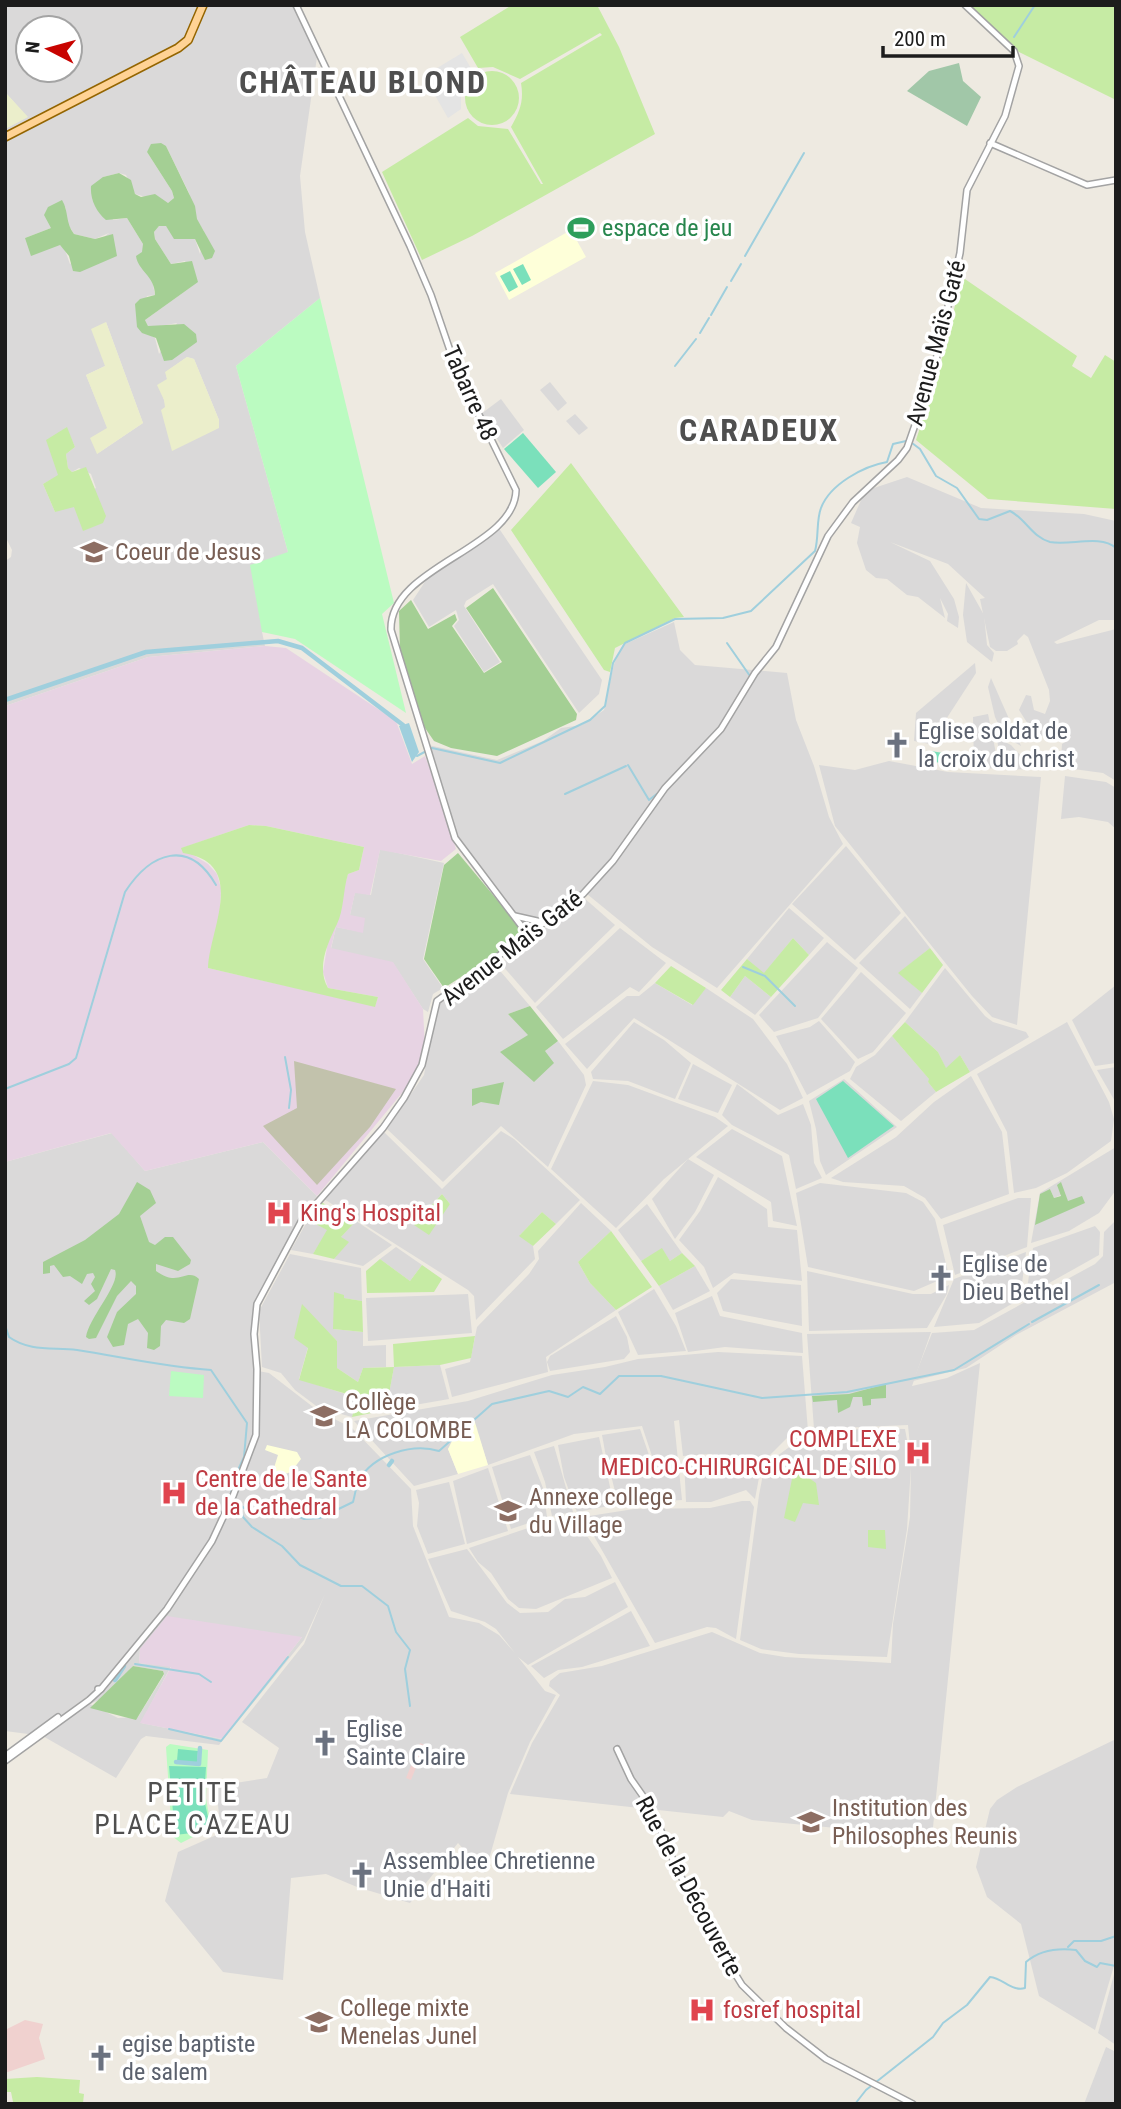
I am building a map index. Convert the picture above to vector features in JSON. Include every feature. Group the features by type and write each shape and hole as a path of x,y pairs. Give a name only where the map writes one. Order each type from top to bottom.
{"main road":[{"path":"5,136 183,44 188,40 203,5"}],"street":[{"name":"Tabarre 48","path":"296,5 428,286 460,377 516,490 516,502 510,513 474,544 426,575 392,611 391,630 455,838 529,936"},
{"name":"Avenue Maïs Gaté","path":"5,1758 101,1689 132,1654 191,1576 232,1498 256,1435 254,1327 257,1304 293,1235 319,1198 383,1128 404,1098 422,1065 437,1001 529,936 588,890 639,828 665,788 721,729 755,673 776,647 828,536 853,502 898,460 909,441 933,373 960,253 967,190 1005,116 1019,66 1014,51 965,5"},
{"path":"990,143 1087,185 1116,180"},
{"path":"515,916 545,923"},
{"name":"Rue de la Découverte","path":"618,1749 631,1779 652,1809 678,1872 693,1896 708,1930 742,1985 786,2028 826,2059 913,2104"}],"shaded area":[{"path":"5,5 295,5 318,50 300,176 305,232 320,298 236,366 288,552 262,632 265,646 148,657 5,706 5,561 11,557 12,550 5,536 5,129 27,117 5,92","holes":["166,146 189,193 196,219 204,231 200,254 195,239 181,239 166,226 159,226 154,232 155,239 171,264 185,261 192,286 145,320 148,326 155,327 177,323 159,354 155,338 137,327 147,296 155,295 152,280 143,267 143,244 127,218 113,220 103,177 119,173 126,175 135,194 168,203 174,198 172,191 147,152","66,207 66,221 74,234 95,239 109,233 70,264 60,245 25,238 51,228","106,322 143,423 97,454 108,429 86,375 105,366","187,357 194,359 219,420 219,427 178,446 162,393 167,379 166,372","66,427 75,447 66,454 68,468 72,472 79,468 91,474 96,488 55,512 43,484 58,476"]},
{"path":"462,53 472,70 461,88 461,109 448,118 424,76"},
{"path":"959,63 963,81 981,97 967,126 907,91 929,71"},
{"path":"5,92 28,117 5,129"},
{"path":"571,230 586,257 509,300 495,273"},
{"path":"106,322 143,423 97,454 90,438 107,428 86,375 105,366 91,329"},
{"path":"187,357 194,359 219,420 219,428 172,451 161,410 165,407 164,400 157,385 167,379 165,372"},
{"path":"550,382 567,403 558,411 540,390"},
{"path":"501,399 524,430 503,448 481,414"},
{"path":"575,414 588,428 579,435 566,421"},
{"path":"907,477 981,508 1084,514 1116,521 1116,620 1099,620 1054,642 1057,644 1116,629 1116,781 1103,773 1051,766 1061,759 1062,744 1065,742 1063,733 1060,731 1037,738 1019,710 1026,695 1031,696 1034,710 1045,714 1050,701 1049,690 1028,637 1024,634 1017,641 1018,644 1007,651 996,651 990,647 980,599 985,598 948,564 890,542 930,561 954,599 959,617 958,628 947,621 948,614 940,598 945,618 918,597 907,595 887,579 876,578 866,570 857,543 860,527 851,523 865,491"},
{"path":"498,527 602,680 599,694 579,713 493,584 466,601 464,606 500,662 484,672 454,626 459,620 456,610 429,627 413,600 430,574"},
{"path":"966,583 984,615 987,645 994,653 992,662 967,642 963,615"},
{"path":"674,622 680,650 695,665 787,673 796,720 814,766 829,817 843,844 717,988 652,947 587,894 583,893 529,931 470,864 459,844 428,745 497,760 543,741 561,728 582,725 604,710 614,664 623,645"},
{"path":"265,646 286,648 396,721 412,764 425,756 438,790 456,849 441,861 380,850 370,895 355,893 350,915 365,918 363,933 336,927 331,948 393,962 423,1009 425,1048 411,1082 317,1196 263,1142 145,1171 111,1133 5,1162 5,706 148,657","holes":["249,825 266,826 364,847 359,870 348,874 329,935 323,972 328,988 378,997 375,1006 208,968 220,915 221,888 217,874 208,864 182,848"]},
{"path":"975,663 976,673 930,744 914,741 916,713"},
{"path":"991,678 1021,746 1004,736 995,717 988,687"},
{"path":"988,714 999,768 974,769 973,717"},
{"path":"994,725 1001,740 1011,745 1033,769 1003,770"},
{"path":"889,761 948,772 1041,777 1017,1025 992,1017 972,996 835,826 819,765 855,770"},
{"path":"1065,776 1106,782 1116,788 1116,829 1108,822 1079,817 1061,819"},
{"path":"846,846 901,913 855,960 792,904"},
{"path":"380,849 444,863 423,959 443,988 433,994 428,1012 423,1009 393,963 331,949 336,927 362,932 350,915 355,892 371,895"},
{"path":"583,897 615,925 535,1003 501,964"},
{"path":"789,908 824,938 809,955 793,938 764,974 747,959"},
{"path":"905,916 930,948 899,973 922,993 910,1009 859,963"},
{"path":"620,928 666,963 639,992 630,987 563,1039 536,1007"},
{"path":"827,942 858,968 818,1018 774,1032 759,1015"},
{"path":"495,965 530,1006 508,1014 529,1035 501,1053 545,1051 558,1041 584,1075 586,1085 548,1167 501,1126 443,1182 387,1129 424,1075 436,1010 444,999"},
{"path":"945,968 985,1016 993,1022 1026,1032 1029,1037 970,1072 960,1055 946,1069 938,1052 905,1022"},
{"path":"861,972 906,1013 873,1052 858,1059 821,1019"},
{"path":"745,976 771,997 755,1015 730,997"},
{"path":"655,983 692,1005 706,988 753,1019 787,1064 803,1098 780,1110 634,1018 587,1069 565,1044 627,996 639,996"},
{"path":"1116,985 1116,1063 1095,1066 1072,1020"},
{"path":"819,1021 855,1062 850,1071 807,1095 776,1036 810,1027"},
{"path":"634,1022 664,1040 691,1063 675,1099 628,1081 593,1079 591,1072"},
{"path":"1067,1022 1109,1102 1114,1119 1111,1141 1067,1173 1036,1188 1014,1193 1007,1132 977,1074"},
{"path":"892,1036 930,1080 928,1082 936,1092 901,1121 850,1079 856,1067 875,1055"},
{"path":"294,1061 396,1089 370,1127 317,1185 263,1126 297,1108"},
{"path":"693,1064 732,1085 718,1113 678,1099"},
{"path":"1116,1067 1116,1103 1097,1070"},
{"path":"971,1076 1002,1132 1009,1194 941,1219 925,1198 904,1186 843,1182 831,1178 896,1137 934,1102"},
{"path":"844,1079 897,1127 826,1175 820,1161 809,1101"},
{"path":"593,1081 628,1085 715,1117 728,1126 664,1179 616,1228 551,1169"},
{"path":"737,1084 778,1115 803,1104 811,1125 814,1163 822,1178 796,1189 789,1155 732,1125 722,1115"},
{"path":"732,1129 782,1156 797,1226 773,1221 771,1202 696,1157"},
{"path":"501,1131 514,1139 580,1200 556,1224 542,1212 520,1235 533,1246 535,1259 476,1320 474,1296 468,1290 324,1199 384,1132 442,1189","holes":["442,1194 450,1204 414,1225"]},
{"path":"112,1133 145,1171 263,1142 317,1196 296,1226 254,1304 255,1430 249,1453 211,1540 155,1622 105,1683 36,1735 5,1731 5,1162"},
{"path":"1116,1147 1116,1190 1099,1213 1069,1231 1031,1243 1040,1193","holes":["1050,1189 1054,1198 1061,1195 1068,1201 1036,1225"]},
{"path":"688,1159 714,1175 695,1212 675,1239 652,1199"},
{"path":"718,1177 767,1209 768,1227 797,1230 802,1281 734,1273 713,1288 704,1267 679,1240 700,1211"},
{"path":"820,1183 906,1193 923,1202 935,1219 949,1276 914,1291 808,1267 796,1193"},
{"path":"1018,1198 1031,1198 1027,1247 955,1275 943,1225"},
{"path":"581,1203 611,1231 578,1262 590,1283 616,1310 546,1357 548,1372 452,1397 445,1369 470,1362 477,1327 529,1274 539,1259 538,1251"},
{"path":"647,1204 682,1253 670,1261 662,1249 641,1261 618,1230"},
{"path":"308,1220 328,1230 313,1254 291,1250"},
{"path":"1116,1220 1116,1282 1016,1335 966,1368 913,1381 932,1333 974,1330 1095,1264 1103,1256 1104,1232"},
{"path":"356,1221 392,1245 363,1266 334,1259 348,1242 340,1238"},
{"path":"1095,1226 1100,1232 1099,1255 1026,1296 1033,1248"},
{"path":"396,1247 422,1265 410,1281 380,1259"},
{"path":"1026,1252 1020,1299 979,1323 934,1327 954,1279"},
{"path":"290,1254 361,1268 362,1301 343,1298 333,1329 363,1332 363,1346 386,1345 386,1367 363,1368 358,1382 337,1368 337,1341 302,1305 308,1347 299,1379 358,1398 352,1417 319,1408 295,1390 281,1373 262,1367 259,1311"},
{"path":"695,1266 710,1291 673,1310 659,1286"},
{"path":"807,1271 913,1294 931,1294 949,1285 947,1294 927,1328 809,1331"},
{"path":"731,1279 801,1285 802,1326 723,1311 717,1293"},
{"path":"654,1289 676,1326 686,1351 638,1355 618,1312"},
{"path":"468,1294 472,1333 368,1341 366,1298"},
{"path":"712,1296 720,1316 802,1333 803,1353 725,1347 688,1352 675,1313"},
{"path":"616,1316 627,1337 630,1352 624,1359 550,1371 547,1362 550,1356"},
{"path":"931,1332 912,1386 947,1378 980,1363 932,1837 752,1820 729,1811 723,1817 510,1794 532,1743 560,1695 549,1686 550,1681 560,1673 602,1666 712,1632 760,1653 891,1663 893,1624 910,1517 911,1467 907,1529 887,1657 799,1654 761,1649 740,1640 759,1495 764,1469 769,1462 807,1434 873,1428 905,1429 912,1467 908,1425 814,1429 807,1334"},
{"path":"718,1352 802,1356 808,1431 787,1438 762,1463 710,1454 683,1456 679,1420 674,1421 682,1500 618,1504 611,1475 653,1459 642,1426 574,1434 488,1465 473,1419 448,1449 458,1474 414,1486 354,1421 468,1401 552,1375 638,1359"},
{"path":"440,1365 449,1399 386,1410 394,1367"},
{"path":"258,1371 269,1373 317,1410 352,1428 411,1489 413,1526 449,1617 479,1623 499,1635 515,1653 496,1629 485,1622 451,1611 428,1559 467,1549 507,1603 520,1613 548,1612 565,1599 585,1597 615,1582 628,1607 528,1665 518,1657 545,1691 556,1695 530,1742 508,1793 485,1873 458,1843 410,1903 357,1887 326,1874 291,1878 283,1980 223,1972 165,1901 178,1852 221,1833 216,1786 267,1778 279,1748 242,1722 304,1644 325,1594 304,1640 219,1745 146,1736 141,1739 116,1778 41,1735 97,1695 135,1653 213,1542 258,1433","holes":["302,1637 222,1739 141,1723 171,1666 139,1663 140,1649","133,1666 163,1671 164,1675 138,1717 118,1718 90,1704 101,1699"]},
{"path":"474,1419 488,1465 458,1474 448,1449 455,1435"},
{"path":"640,1429 649,1455 609,1473 602,1435"},
{"path":"599,1437 614,1505 577,1512 564,1477 558,1445"},
{"path":"267,1445 297,1452 301,1459 291,1472 276,1477 273,1471 278,1455 265,1450"},
{"path":"554,1446 573,1512 552,1516 545,1482 534,1452"},
{"path":"530,1455 543,1488 547,1517 511,1529 492,1467"},
{"path":"710,1458 761,1467 755,1499 746,1490 711,1502 686,1502 684,1460"},
{"path":"488,1468 508,1531 467,1544 453,1481"},
{"path":"449,1482 465,1544 428,1554 417,1526 419,1503 416,1490"},
{"path":"750,1501 754,1507 736,1639 716,1628 707,1627 655,1643 583,1517 634,1509 710,1508"},
{"path":"575,1519 601,1556 612,1578 536,1609 519,1608 508,1599 491,1573 478,1562 469,1548 546,1522"},
{"path":"631,1611 650,1646 582,1667 558,1670 544,1678 531,1666"},
{"path":"167,1616 302,1637 223,1739 140,1723 171,1667 139,1663 140,1649"},
{"path":"1116,1739 1116,1959 1095,2030 1039,1996 1021,1924 987,1897 976,1867 990,1809 997,1800 1017,1787"},
{"path":"420,1743 425,1745 411,1780 406,1778"},
{"path":"1116,1967 1116,2045 1098,2033"},
{"path":"25,2020 43,2024 39,2038 45,2059 5,2073 5,2030"},
{"path":"1106,2047 1116,2052 1116,2104 1084,2104"}],"green space":[{"path":"512,5 597,5 619,47 655,134 472,236 422,260 382,172 468,118 478,126 508,129 543,184 511,127 520,106 521,83 602,35 600,33 520,79 493,67 478,68 460,37"},
{"path":"969,5 1116,5 1116,100 1019,52"},
{"path":"492,71 511,79 519,98 511,117 492,125 473,117 465,98 473,79"},
{"path":"161,143 166,146 195,206 197,219 215,251 212,258 205,260 195,239 174,239 166,226 159,226 154,232 155,239 171,264 192,261 198,282 145,320 148,326 184,324 196,334 197,342 172,360 164,361 156,338 142,333 137,327 135,304 140,299 155,295 152,283 137,261 136,256 142,252 143,244 127,218 106,220 102,217 94,205 91,191 91,186 103,177 119,173 131,180 135,194 141,197 155,194 168,203 174,198 172,191 147,152 151,144"},
{"path":"62,200 74,234 95,239 113,234 117,256 80,272 73,271 69,256 60,245 31,256 25,238 51,228 44,215 48,207"},
{"path":"523,264 531,280 522,285 513,269"},
{"path":"510,271 518,287 509,292 500,276"},
{"path":"962,277 1077,356 1072,366 1091,378 1105,355 1116,362 1116,509 988,499 916,440 940,366"},
{"path":"320,298 394,603 382,614 406,713 295,639 262,632 250,565 288,552 236,366"},
{"path":"67,427 75,447 66,454 68,468 72,472 86,467 106,516 103,523 83,531 74,507 55,512 43,484 58,475 46,440"},
{"path":"523,433 556,472 538,488 504,449"},
{"path":"571,463 684,617 675,618 615,648 610,672 604,670 511,530"},
{"path":"493,588 577,714 576,720 497,756 451,748 434,741 423,725 400,650 399,611 411,600 428,629 455,614 457,620 452,626 484,673 502,662 466,608"},
{"path":"931,751 949,754 947,764 929,761"},
{"path":"249,825 266,826 364,847 359,870 348,874 341,913 327,947 323,972 328,988 378,997 375,1007 208,968 221,900 220,884 215,870 203,859 183,853 181,848"},
{"path":"458,853 519,926 521,933 518,940 444,988 424,959 444,865"},
{"path":"793,938 809,955 771,997 745,976 730,997 721,990 747,959 764,973"},
{"path":"930,948 943,965 922,993 898,973"},
{"path":"671,966 706,988 693,1005 655,983"},
{"path":"530,1006 558,1041 545,1051 554,1063 534,1082 500,1052 528,1035 508,1014"},
{"path":"905,1022 938,1052 946,1068 960,1055 970,1072 936,1092 928,1082 929,1079 892,1036"},
{"path":"843,1081 894,1126 848,1158 816,1099"},
{"path":"504,1082 499,1105 481,1102 472,1106 472,1089"},
{"path":"137,1182 150,1190 156,1203 140,1216 149,1242 155,1245 165,1237 173,1237 191,1260 190,1264 178,1271 156,1264 156,1271 171,1278 190,1275 199,1279 190,1319 184,1323 166,1320 161,1326 160,1346 154,1350 147,1348 148,1333 138,1319 128,1324 124,1345 113,1347 107,1337 117,1312 136,1294 136,1286 131,1281 117,1296 96,1338 86,1337 113,1284 115,1270 111,1269 97,1299 89,1305 84,1301 95,1291 91,1284 95,1277 93,1273 87,1274 82,1284 70,1276 63,1277 54,1265 50,1266 50,1273 43,1274 43,1262 85,1240 119,1214"},
{"path":"1061,1182 1068,1201 1082,1196 1085,1203 1035,1225 1040,1194 1050,1189 1054,1198 1061,1196 1057,1185"},
{"path":"442,1194 450,1204 429,1235 414,1225"},
{"path":"321,1202 356,1221 341,1237 349,1242 334,1259 313,1254 327,1230 308,1220"},
{"path":"542,1212 556,1224 533,1246 519,1236"},
{"path":"611,1231 652,1287 616,1310 590,1283 578,1262"},
{"path":"662,1248 670,1261 682,1253 695,1266 659,1286 641,1261"},
{"path":"380,1259 410,1281 422,1265 442,1279 434,1292 367,1293 366,1271"},
{"path":"334,1292 344,1295 344,1298 362,1301 363,1332 333,1329"},
{"path":"302,1304 337,1341 337,1368 358,1382 363,1368 394,1367 386,1410 352,1417 357,1397 299,1380 308,1348 294,1338"},
{"path":"475,1336 471,1358 440,1365 394,1367 393,1344"},
{"path":"171,1371 204,1375 203,1398 169,1396"},
{"path":"886,1384 886,1398 871,1399 871,1405 863,1406 862,1397 853,1397 850,1407 838,1413 837,1400 813,1402 812,1396 849,1394"},
{"path":"799,1471 816,1483 819,1505 803,1503 795,1522 784,1518 793,1474"},
{"path":"868,1530 885,1530 886,1549 868,1547"},
{"path":"133,1666 163,1671 164,1674 136,1720 90,1708"},
{"path":"170,1744 208,1750 206,1798 211,1828 181,1843 172,1836 166,1747"},
{"path":"178,1749 198,1751 197,1763 177,1761"},
{"path":"169,1766 206,1767 204,1799 210,1826 192,1833 175,1835"},
{"path":"37,2077 80,2080 79,2093 84,2094 83,2103 18,2104 13,2102 11,2092 5,2092 5,2079"}],"water":[{"path":"409,723 419,752 412,762 399,726"}],"waterway":[{"path":"1014,37 1035,5"},
{"path":"745,256 804,153"},
{"path":"731,281 741,264"},
{"path":"711,315 727,287"},
{"path":"700,333 709,318"},
{"path":"675,366 696,339"},
{"path":"417,756 432,748 500,763 590,720 605,706 613,663 625,643 675,619 723,618 751,611 815,551 819,513 832,491 858,472 887,462 893,444 906,441"},
{"path":"912,443 920,449 936,476 957,488 979,519 987,520 1010,511 1044,540 1058,543 1093,541 1116,548"},
{"path":"5,700 146,652 278,641 302,648 403,725"},
{"path":"727,643 750,676"},
{"path":"628,765 649,800 658,793"},
{"path":"565,794 626,766"},
{"path":"5,1089 69,1064 76,1058 125,892 146,867 170,856 182,856 205,870 216,885"},
{"path":"743,967 765,976 795,1006"},
{"path":"285,1057 291,1090 289,1108"},
{"path":"1032,1322 1099,1285"},
{"path":"235,1500 244,1508 291,1513 304,1519 320,1518 353,1502 359,1480 374,1463 384,1457 418,1448 439,1451 492,1404 549,1391 568,1397 583,1387 600,1394 619,1376 661,1376 762,1398 847,1392 954,1370 1029,1324"},
{"path":"5,1325 9,1337 33,1347 77,1350 211,1370 247,1423 244,1457 232,1483 231,1496"},
{"path":"389,1465 392,1461"},
{"path":"238,1503 243,1517 252,1527 282,1546 300,1565 341,1586 362,1586 388,1606 396,1632 410,1650 405,1669 410,1706"},
{"path":"169,1729 221,1741 288,1657"},
{"path":"135,1664 199,1674 211,1682"},
{"path":"115,1680 124,1666"},
{"path":"176,1762 199,1764 200,1748"},
{"path":"1068,1947 1074,1941 1101,1941 1116,1936"},
{"path":"855,2104 866,2090 933,2037 943,2023 967,2005 990,1977 1016,1988 1025,1988 1026,1962 1043,1952 1056,1950 1076,1950 1085,1961 1097,1967 1100,1963 1116,1966"}],"place":[{"name":"espace de jeu","path":"581,228"},
{"name":"Coeur de Jesus","path":"94,552"},
{"name":"Eglise soldat de la croix du christ","path":"897,745"},
{"name":"King's Hospital","path":"279,1213"},
{"name":"Eglise de Dieu Bethel","path":"941,1278"},
{"name":"Collège LA COLOMBE","path":"324,1416"},
{"name":"COMPLEXE MEDICO-CHIRURGICAL DE SILO","path":"918,1453"},
{"name":"Centre de le Sante de la Cathedral","path":"174,1493"},
{"name":"Annexe college du Village","path":"508,1511"},
{"name":"Eglise Sainte Claire","path":"325,1743"},
{"name":"Institution des Philosophes Reunis","path":"811,1822"},
{"name":"Assemblee Chretienne Unie d'Haiti","path":"362,1875"},
{"name":"fosref hospital","path":"702,2010"},
{"name":"College mixte Menelas Junel","path":"319,2022"},
{"name":"egise baptiste de salem","path":"101,2058"}],"district":[{"name":"CHÂTEAU BLOND","path":"363,82"},
{"name":"CARADEUX","path":"759,430"},
{"name":"PETITE PLACE CAZEAU","path":"193,1808"}]}
